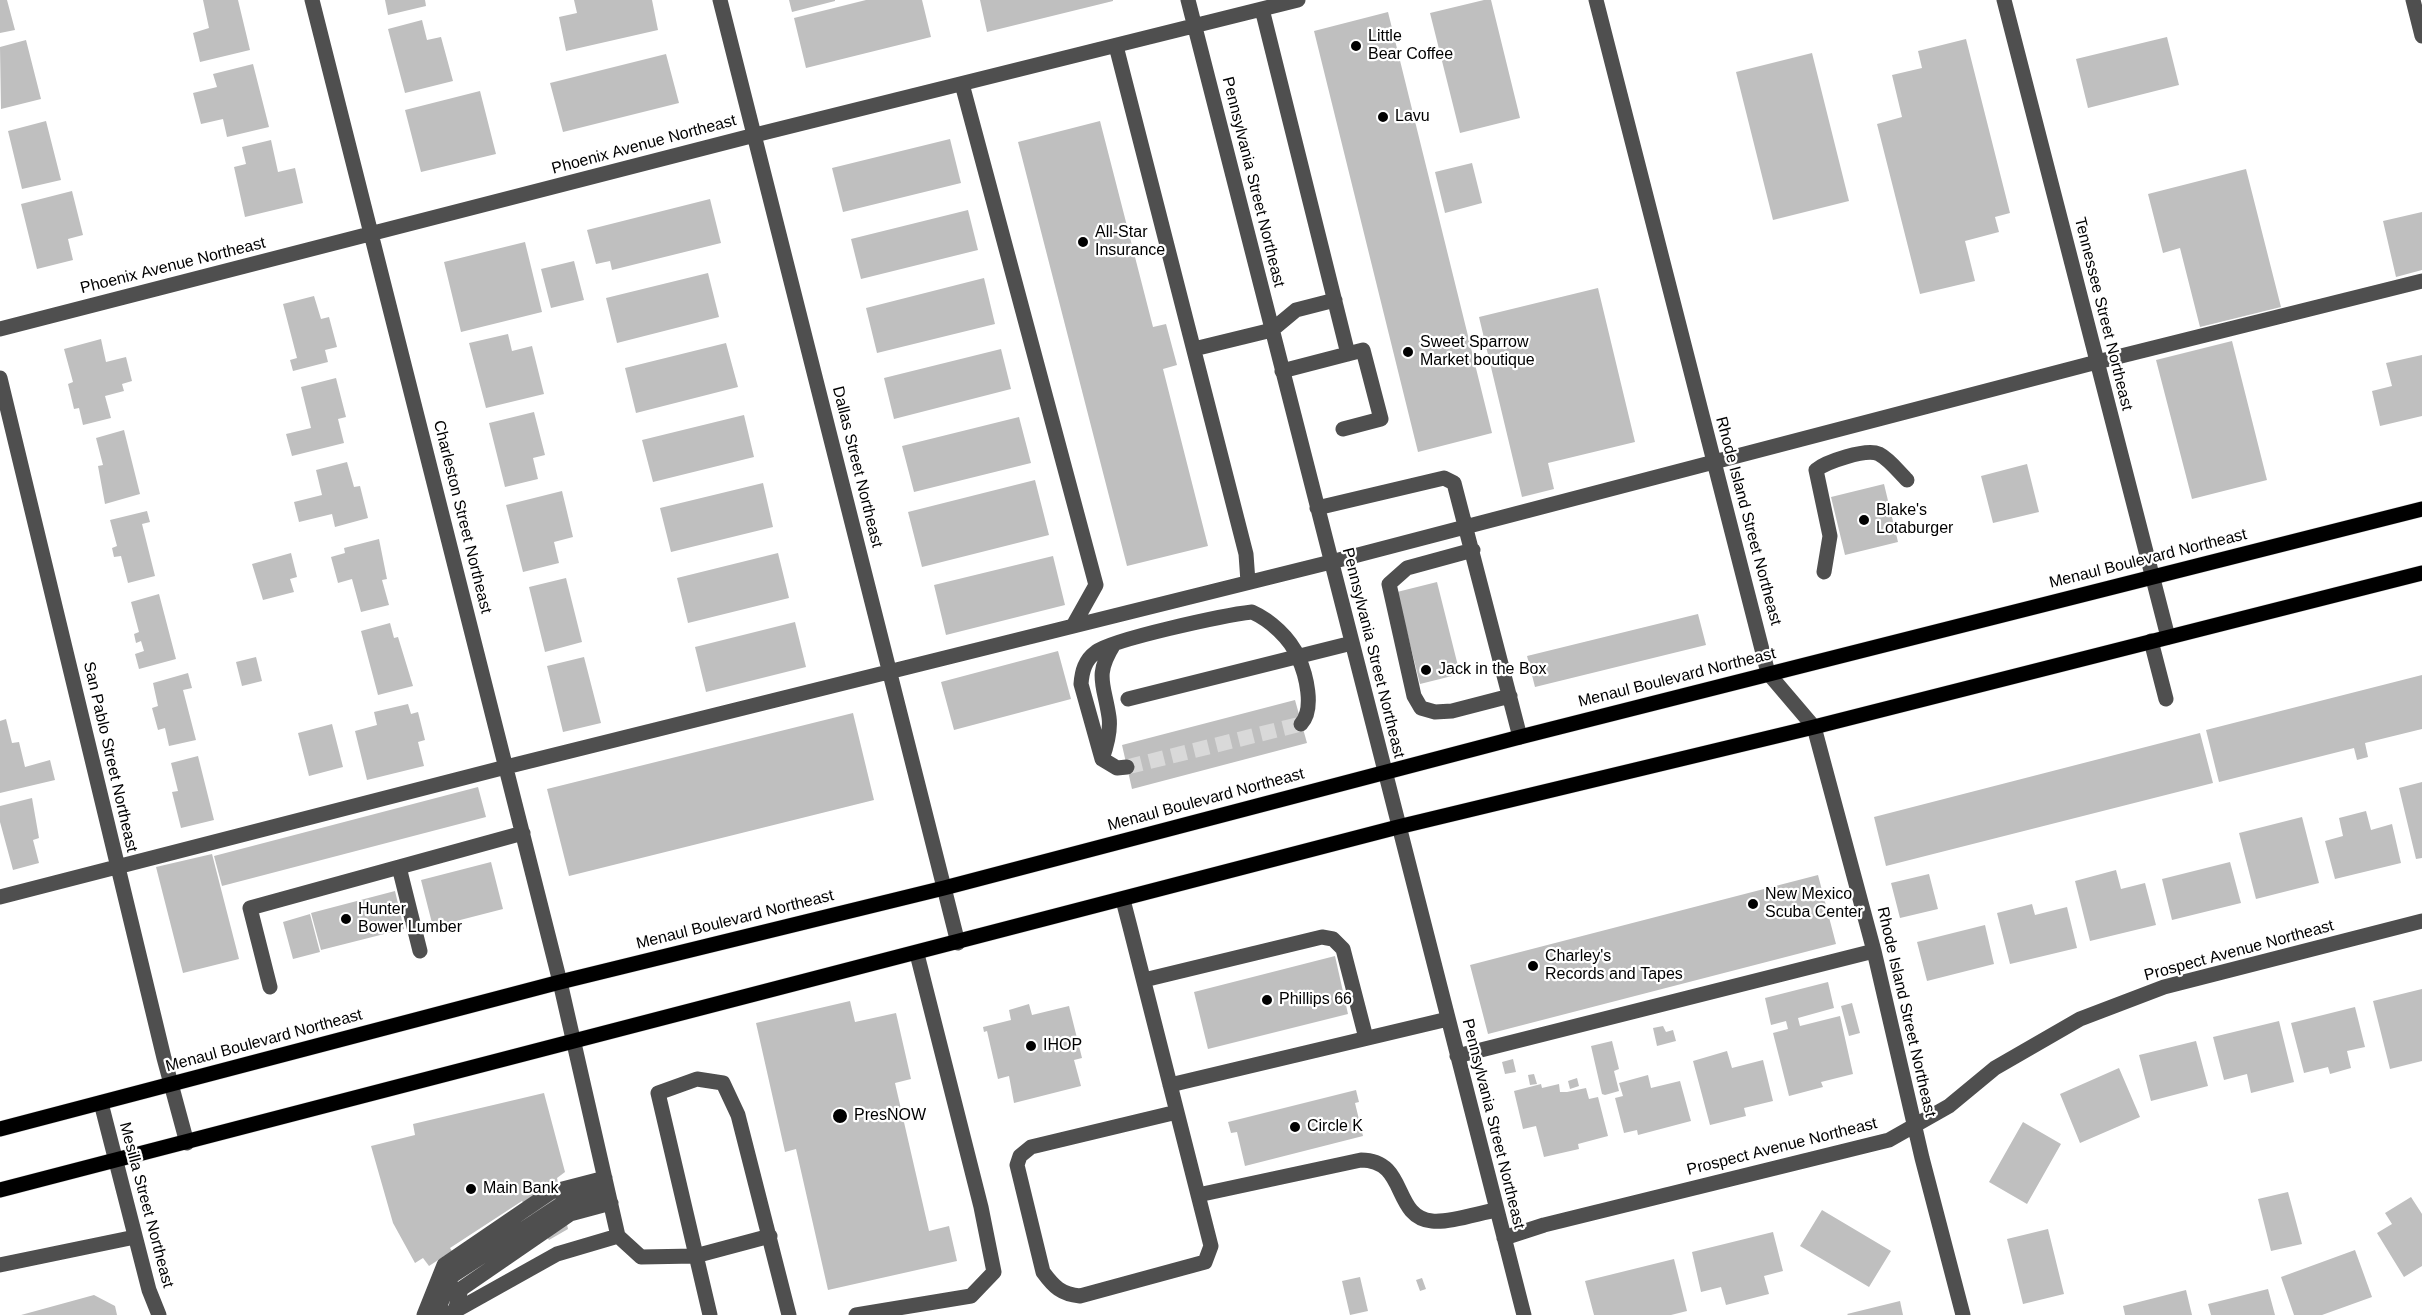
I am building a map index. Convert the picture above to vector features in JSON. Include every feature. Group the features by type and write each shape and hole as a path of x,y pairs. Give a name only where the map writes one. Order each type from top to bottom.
{"main road":[{"name":"Menaul Boulevard Northeast","path":"0,1129 560,982 944,888 1384,771 2152,576 2422,510"},
{"path":"0,1190 575,1043 1398,827 1814,727 2422,573"}],"street":[{"name":"Charleston Street Northeast","path":"312,0 560,982 618,1236"},
{"name":"Dallas Street Northeast","path":"720,0 958,943"},
{"name":"Pennsylvania Street Northeast","path":"1188,0 1524,1315"},
{"name":"Phoenix Avenue Northeast","path":"0,329 754,135 1298,0"},
{"name":"Rhode Island Street Northeast","path":"1596,0 1768,673 1814,727 1874,951 1915,1127 1963,1315"},
{"name":"Tennessee Street Northeast","path":"2004,0 2168,637"},
{"path":"2413,0 2422,36"},
{"path":"1262,9 1348,354"},
{"path":"1116,46 1246,554 1248,582"},
{"path":"962,84 1096,585 1073,626"},
{"path":"0,897 506,767 1331,562 2097,362 2422,281"},
{"path":"1194,349 1272,330 1296,310 1335,300"},
{"path":"1282,371 1363,350 1381,419 1343,429"},
{"name":"San Pablo Street Northeast","path":"0,378 170,1084 187,1143"},
{"path":"1824,572 1830,536 1816,470 1826,462 1867,453 1878,454 1907,480"},
{"path":"1317,508 1444,478 1454,483 1467,525 1520,737"},
{"path":"1473,550 1407,568 1389,584 1414,696 1421,708 1435,712 1510,696"},
{"path":"1127,767 1117,768 1102,759 1080,684 1082,673 1090,656 1114,644 1252,612 1273,625 1298,656 1309,706 1306,719 1301,724"},
{"path":"2151,640 2166,699"},
{"path":"1128,699 1352,643"},
{"path":"1102,759 1110,728 1101,678 1102,663 1114,644"},
{"path":"270,987 250,908 523,833"},
{"path":"399,867 420,951"},
{"path":"1123,900 1144,980 1198,1195 1210,1246 1205,1262 1080,1296 1065,1294 1053,1286 1043,1272 1017,1165 1020,1156 1031,1147 1177,1112"},
{"name":"Prospect Avenue Northeast","path":"1504,1238 1544,1224 1889,1140 1949,1106 1995,1068 2080,1019 2164,987 2422,921"},
{"path":"1144,980 1322,938 1334,939 1343,949 1366,1038"},
{"path":"1457,1056 1874,951"},
{"path":"856,1315 971,1296 994,1272 981,1207 917,954"},
{"path":"1170,1085 1448,1019"},
{"path":"710,1315 658,1093 697,1079 723,1083 733,1104 771,1236 789,1315"},
{"name":"Mesilla Street Northeast","path":"101,1103 149,1290 159,1315"},
{"path":"1198,1195 1361,1160 1375,1160 1392,1172 1407,1206 1418,1217 1434,1222 1496,1210"},
{"path":"449,1313 461,1289 470,1282 608,1191"},
{"path":"424,1315 444,1265 551,1192 608,1191"},
{"path":"436,1315 452,1276 563,1203 608,1191"},
{"path":"449,1313 557,1254 618,1236 640,1257 695,1256 771,1236"},
{"path":"0,1265 135,1237"}],"building":[{"path":"0,0 7,0 15,30 0,33"},
{"path":"203,0 238,0 250,50 200,62 193,33 209,28"},
{"path":"385,0 425,0 426,6 388,15"},
{"path":"574,0 652,0 658,30 566,51 559,17 577,13"},
{"path":"789,0 835,0 835,1 792,12"},
{"path":"866,0 922,0 931,37 806,68 794,18"},
{"path":"980,0 1113,0 1113,1 987,32"},
{"path":"1491,0 1520,118 1460,133 1430,13"},
{"path":"1388,12 1492,433 1418,452 1314,31"},
{"path":"422,20 427,40 441,37 453,81 405,93 388,29"},
{"path":"2167,37 2179,85 2088,108 2076,59"},
{"path":"1966,39 2010,213 1995,217 1999,232 1965,241 1975,281 1920,294 1877,124 1902,117 1892,75 1922,68 1918,51"},
{"path":"26,40 41,99 1,109 0,47"},
{"path":"1812,53 1849,201 1773,220 1736,72"},
{"path":"666,54 679,103 563,132 550,83"},
{"path":"253,64 269,127 227,137 223,119 201,124 193,93 217,87 213,74"},
{"path":"480,91 496,154 421,172 405,110"},
{"path":"46,121 61,180 22,189 8,131"},
{"path":"1100,121 1153,327 1166,324 1177,365 1163,369 1208,546 1127,566 1018,142"},
{"path":"950,139 961,183 843,212 832,168"},
{"path":"271,140 278,172 295,168 303,203 245,217 234,167 246,164 242,147"},
{"path":"1472,163 1482,203 1445,213 1435,172"},
{"path":"2246,169 2281,307 2200,327 2180,248 2163,253 2148,194"},
{"path":"72,191 83,235 68,239 73,260 37,269 21,204"},
{"path":"710,199 721,243 612,270 610,261 596,264 587,230"},
{"path":"968,210 978,250 861,279 851,239"},
{"path":"2422,212 2422,270 2396,277 2383,221"},
{"path":"525,242 542,312 461,332 444,262"},
{"path":"574,261 584,300 551,308 541,269"},
{"path":"708,273 719,317 617,343 606,298"},
{"path":"984,278 995,324 877,353 866,308"},
{"path":"1598,288 1635,442 1548,463 1554,489 1522,497 1479,317"},
{"path":"314,296 321,319 329,317 337,347 325,350 328,362 293,371 290,360 297,358 283,304"},
{"path":"508,334 512,351 532,346 544,394 486,408 469,343"},
{"path":"101,339 106,362 126,357 132,381 122,384 124,391 105,396 111,418 83,425 79,408 74,409 68,384 73,382 64,349"},
{"path":"2232,341 2267,480 2192,499 2156,360"},
{"path":"726,343 738,387 636,413 625,368"},
{"path":"1001,349 1011,389 894,419 884,378"},
{"path":"2422,355 2422,416 2380,426 2372,391 2392,386 2386,363"},
{"path":"336,378 346,417 338,419 344,443 292,456 286,434 311,428 301,387"},
{"path":"534,412 545,455 533,458 538,479 505,487 489,423"},
{"path":"744,415 754,457 653,482 642,440"},
{"path":"1019,417 1031,463 914,492 902,446"},
{"path":"124,430 140,494 105,504 98,466 103,465 96,438"},
{"path":"347,462 354,487 360,486 368,518 335,527 332,514 299,522 294,502 322,495 316,470"},
{"path":"2027,464 2039,512 1993,523 1981,476"},
{"path":"1035,480 1049,535 922,567 908,512"},
{"path":"763,483 773,527 671,552 660,508"},
{"name":"Blake's Lotaburger","path":"1884,484 1898,542 1845,555 1831,497"},
{"path":"562,491 573,537 554,542 559,563 523,572 506,505"},
{"path":"147,511 150,522 142,524 155,576 128,583 121,556 114,557 112,548 117,546 110,520"},
{"path":"379,539 387,579 382,580 389,605 361,612 352,579 338,583 331,557 345,553 344,548"},
{"path":"291,553 297,577 290,579 294,592 263,600 252,564"},
{"path":"778,553 789,598 688,623 677,578"},
{"path":"1053,556 1065,605 946,635 934,585"},
{"path":"566,578 582,642 545,652 529,587"},
{"path":"1437,582 1460,674 1420,684 1397,592"},
{"path":"159,594 176,659 139,669 135,654 144,651 141,641 136,643 134,634 139,632 131,602"},
{"path":"1698,614 1706,645 1535,687 1527,656"},
{"path":"795,622 806,667 706,692 695,647"},
{"path":"390,623 394,638 398,637 413,686 378,695 361,631"},
{"path":"1058,651 1071,699 954,730 941,682"},
{"path":"256,657 262,681 242,686 236,662"},
{"path":"584,657 601,723 563,732 547,666"},
{"path":"188,673 192,688 183,690 196,740 169,746 165,728 158,730 152,708 158,706 153,683"},
{"path":"2422,675 2422,729 2365,743 2368,757 2357,760 2354,748 2219,782 2206,730"},
{"path":"1295,700 1307,743 1132,789 1122,745"},
{"path":"408,704 411,714 418,712 425,740 418,742 424,766 367,780 355,731 377,725 374,712"},
{"path":"853,713 874,800 569,876 547,789"},
{"path":"6,719 12,743 19,742 25,767 50,760 55,780 0,793 0,721"},
{"path":"332,724 343,767 309,776 298,733"},
{"path":"2200,733 2213,783 1886,866 1874,817"},
{"path":"198,756 214,820 181,828 172,792 178,791 171,763"},
{"path":"2422,782 2422,858 2416,859 2399,788"},
{"path":"478,787 486,817 222,886 214,856"},
{"path":"32,798 39,838 33,840 39,863 13,870 0,822 0,806"},
{"path":"2366,811 2371,830 2392,824 2401,863 2335,879 2325,841 2343,836 2339,818"},
{"path":"2302,817 2319,883 2256,899 2239,833"},
{"path":"212,854 239,959 183,973 156,867"},
{"path":"491,862 503,909 433,927 421,880"},
{"path":"2230,862 2241,903 2172,920 2162,879"},
{"path":"2116,870 2121,889 2145,883 2156,925 2090,941 2075,881"},
{"path":"1929,874 1938,909 1900,918 1891,883"},
{"path":"1818,875 1836,944 1488,1034 1470,965"},
{"path":"395,891 404,929 321,950 311,913"},
{"path":"2032,904 2035,915 2067,907 2077,948 2010,964 1997,913"},
{"path":"310,914 320,952 293,959 283,922"},
{"path":"1985,925 1994,964 1927,981 1917,942"},
{"path":"1335,956 1348,1014 1208,1049 1194,992"},
{"path":"1828,982 1834,1008 1798,1018 1800,1026 1840,1016 1853,1074 1821,1082 1823,1087 1789,1096 1773,1033 1788,1029 1786,1021 1771,1025 1765,998"},
{"path":"2422,989 2422,1061 2390,1069 2373,1001"},
{"name":"PresNOW","path":"850,1001 855,1022 896,1013 911,1079 895,1083 929,1231 949,1226 957,1261 828,1290 796,1149 785,1152 756,1023"},
{"path":"1852,1003 1860,1033 1849,1036 1841,1006"},
{"path":"1029,1004 1032,1015 1069,1006 1082,1058 1074,1060 1081,1086 1014,1103 1009,1076 998,1079 987,1031 984,1032 983,1027 1011,1020 1009,1010"},
{"path":"2355,1007 2365,1047 2347,1051 2351,1068 2330,1074 2328,1067 2304,1073 2291,1023"},
{"path":"2279,1021 2294,1082 2251,1093 2247,1074 2224,1080 2213,1037"},
{"path":"1663,1026 1666,1032 1673,1030 1676,1041 1657,1046 1653,1028"},
{"path":"1612,1041 1619,1069 1614,1071 1619,1091 1605,1095 1602,1094 1591,1046"},
{"path":"2196,1041 2208,1086 2151,1101 2139,1055"},
{"path":"1727,1051 1732,1068 1763,1060 1773,1101 1744,1108 1746,1116 1710,1125 1693,1061"},
{"path":"1513,1059 1516,1072 1505,1074 1502,1062"},
{"path":"2119,1068 2140,1117 2080,1143 2060,1094"},
{"path":"1534,1074 1537,1084 1530,1085 1528,1075"},
{"path":"1648,1075 1651,1088 1680,1081 1691,1121 1638,1135 1637,1130 1624,1133 1615,1098 1623,1096 1619,1083"},
{"path":"1577,1078 1579,1086 1570,1089 1568,1081"},
{"path":"1541,1084 1542,1088 1559,1084 1560,1092 1586,1088 1589,1099 1598,1097 1608,1136 1578,1144 1579,1149 1544,1157 1536,1126 1523,1129 1514,1091"},
{"name":"Circle K","path":"1356,1090 1359,1102 1355,1103 1363,1136 1245,1166 1237,1132 1231,1133 1228,1122"},
{"name":"Main Bank","path":"544,1093 565,1172 557,1178 568,1229 549,1240 522,1201 450,1248 452,1251 429,1266 423,1258 415,1263 393,1223 371,1146 415,1135 413,1124"},
{"path":"2023,1122 2061,1144 2027,1204 1989,1182"},
{"path":"2288,1192 2302,1244 2271,1251 2258,1199"},
{"path":"2411,1197 2422,1214 2422,1266 2404,1277 2377,1233 2392,1224 2385,1213"},
{"path":"1822,1210 1891,1251 1869,1287 1800,1246"},
{"path":"2048,1229 2064,1294 2023,1304 2007,1239"},
{"path":"1773,1232 1783,1271 1764,1276 1769,1294 1726,1305 1721,1287 1701,1292 1692,1252"},
{"path":"2355,1250 2372,1297 2322,1315 2294,1315 2281,1277"},
{"path":"1674,1259 1687,1311 1671,1315 1594,1315 1585,1281"},
{"path":"1360,1277 1368,1311 1350,1315 1342,1281"},
{"path":"1422,1278 1426,1289 1420,1291 1416,1280"},
{"path":"2268,1289 2275,1315 2211,1315 2208,1304"},
{"path":"2186,1290 2192,1315 2125,1315 2123,1306"},
{"path":"94,1295 115,1306 117,1315 21,1315"},
{"path":"1900,1301 1903,1315 1847,1314"}],"tunnel":[{"path":"1127,767 1301,724"}],"place":[{"name":"Little Bear Coffee","path":"1356,46"},
{"name":"Lavu","path":"1383,117"},
{"name":"All-Star Insurance","path":"1083,242"},
{"name":"Sweet Sparrow Market boutique","path":"1408,352"},
{"name":"Blake's Lotaburger","path":"1864,520"},
{"name":"Jack in the Box","path":"1426,670"},
{"name":"New Mexico Scuba Center","path":"1753,904"},
{"name":"Hunter Bower Lumber","path":"346,919"},
{"name":"Charley's Records and Tapes","path":"1533,966"},
{"name":"Phillips 66","path":"1267,1000"},
{"name":"IHOP","path":"1031,1046"},
{"name":"PresNOW","path":"840,1116"},
{"name":"Circle K","path":"1295,1127"},
{"name":"Main Bank","path":"471,1189"}]}
